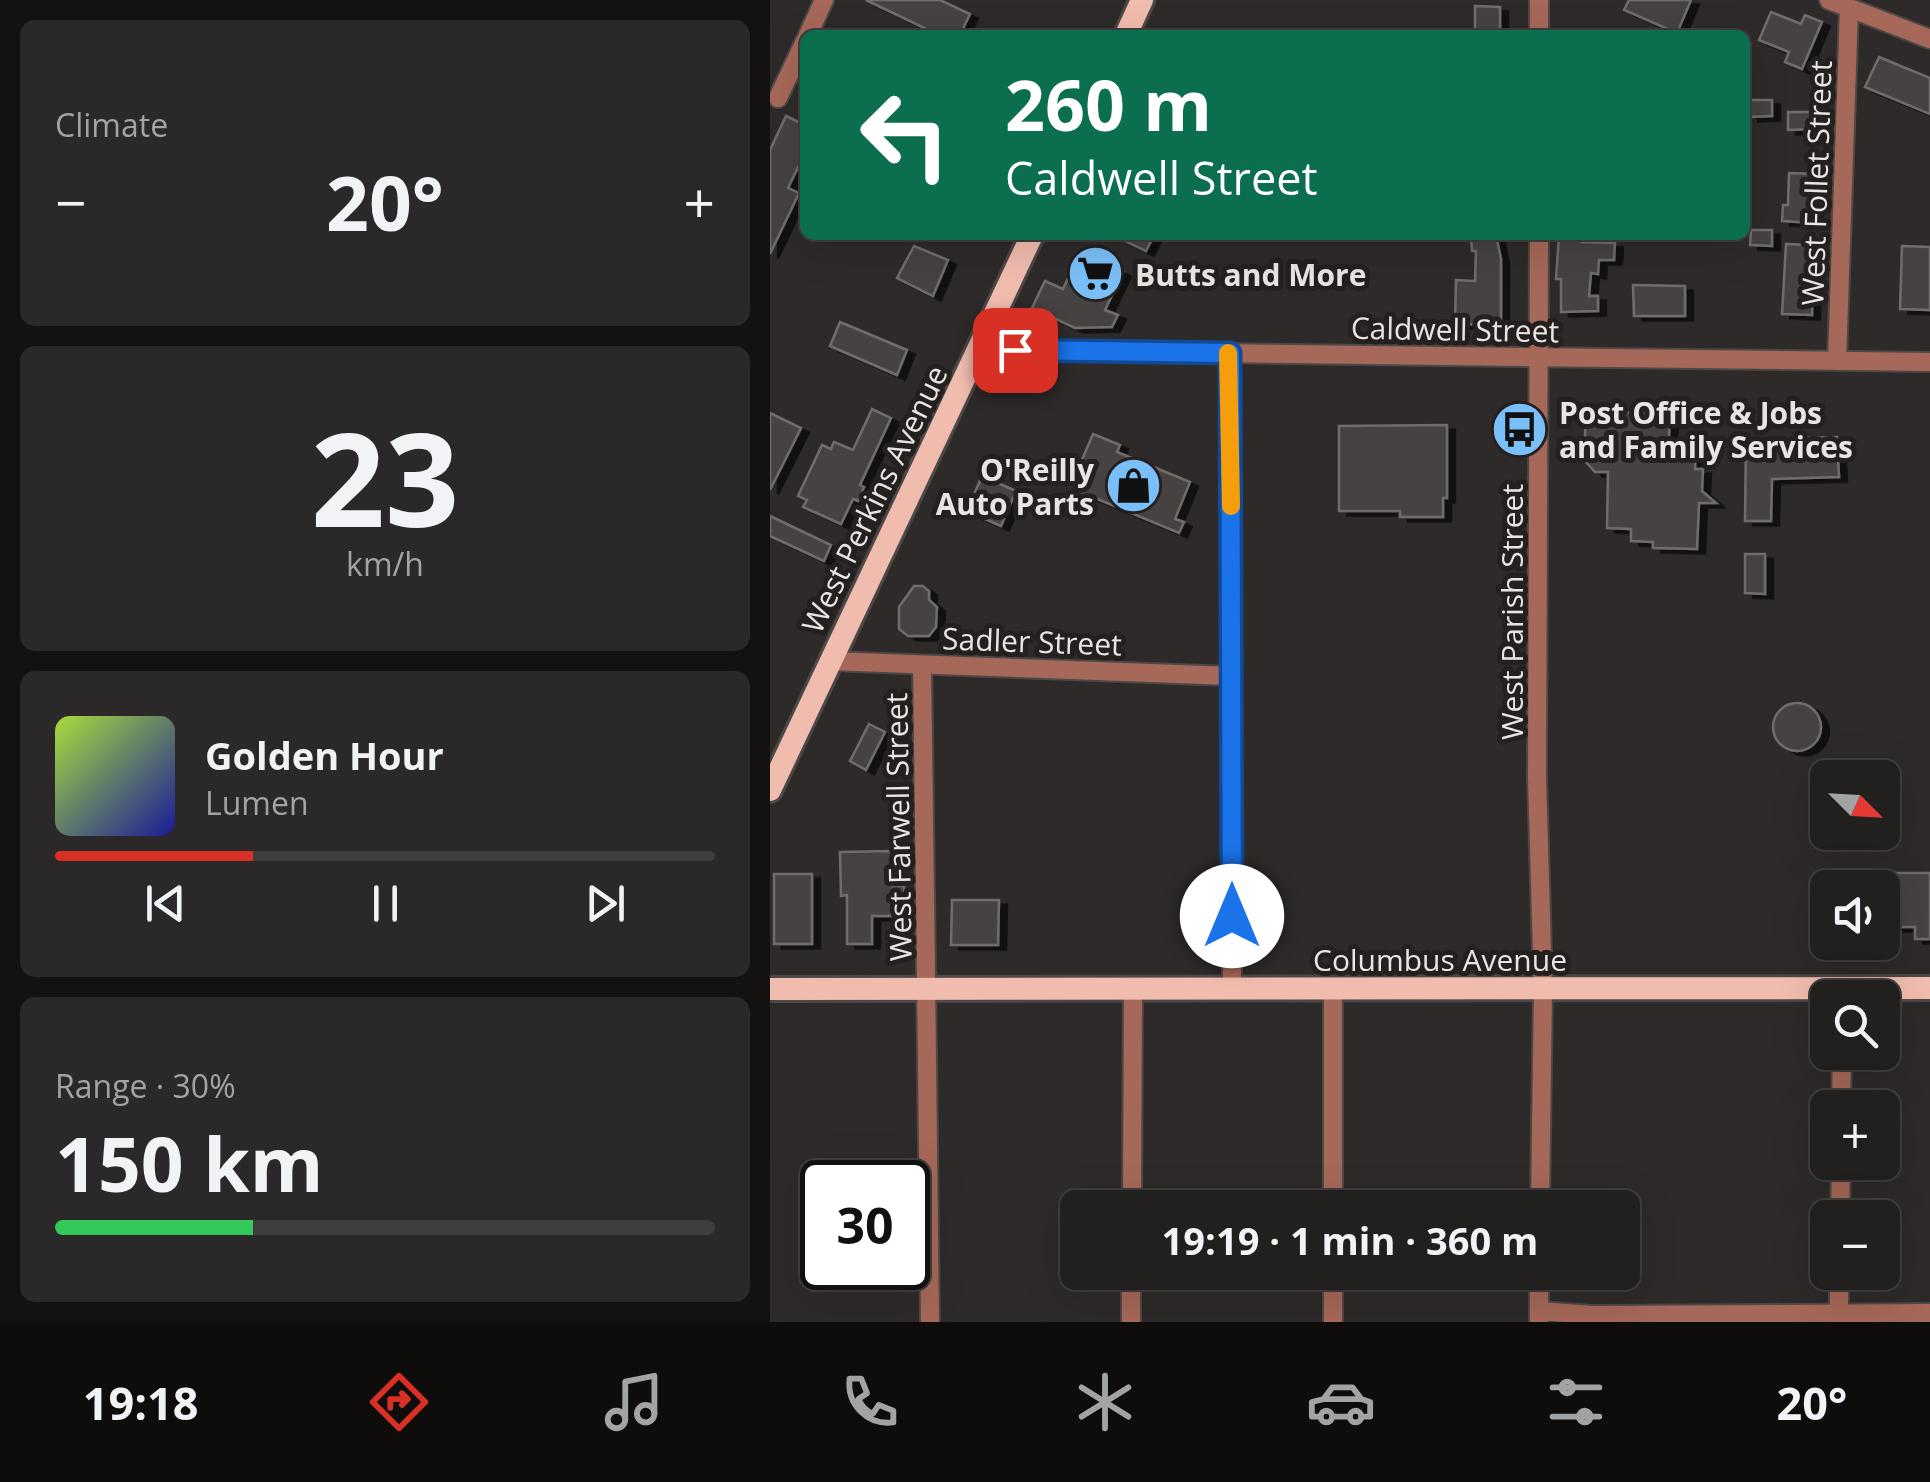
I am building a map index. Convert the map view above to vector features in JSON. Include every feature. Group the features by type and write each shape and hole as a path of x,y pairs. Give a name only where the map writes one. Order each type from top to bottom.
{"main road":[{"path":"1128,30 1142,0"},
{"name":"West Perkins Avenue","path":"770,790 1030,240"},
{"name":"Columbus Avenue","path":"1900,990 1930,988"},
{"name":"Columbus Avenue","path":"770,989 1810,993"}],"street":[{"path":"810,30 824,0"},
{"path":"1539,0 1539,30"},
{"path":"1829,0 1930,39"},
{"name":"West Follet Street","path":"1837,361 1849,8"},
{"path":"778,98 800,51"},
{"name":"West Parish Street","path":"1539,240 1540,1190"},
{"name":"Caldwell Street","path":"979,350 1930,362"},
{"path":"1230,353 1232,988"},
{"name":"Sadler Street","path":"830,661 1231,676"},
{"name":"West Farwell Street","path":"922,665 929,988 930,1322"},
{"path":"1132,1190 1133,988"},
{"path":"1333,989 1333,1190"},
{"path":"1131,1290 1131,1322"},
{"path":"1332,1322 1333,1290"},
{"path":"1540,1290 1539,1316 1838,1317 1930,1313"},
{"path":"1838,1317 1839,1290"}],"building":[{"path":"866,0 940,0 970,14 962,30 929,30"},
{"path":"1629,0 1691,0 1678,30 1624,10"},
{"path":"1475,6 1500,7 1500,30 1475,30"},
{"path":"1771,12 1801,24 1805,15 1822,22 1802,69 1785,62 1789,52 1759,40"},
{"path":"1879,57 1930,78 1930,114 1865,87"},
{"path":"1750,100 1772,100 1772,116 1750,117"},
{"path":"1788,112 1815,112 1816,129 1788,130"},
{"path":"786,116 800,123 800,163 788,188 799,193 770,254 770,150"},
{"path":"1789,173 1815,174 1814,223 1782,221 1783,205 1788,205"},
{"path":"1751,230 1772,230 1772,246 1750,245"},
{"path":"1123,240 1152,240 1146,251"},
{"path":"1471,240 1497,240 1501,259 1501,325 1455,324 1456,280 1475,281 1476,251 1472,251"},
{"path":"1559,240 1615,243 1614,260 1599,260 1598,274 1591,273 1589,296 1598,296 1598,311 1561,312 1561,279 1556,279"},
{"path":"1786,244 1813,245 1812,315 1782,314"},
{"path":"914,246 948,260 933,296 897,278"},
{"path":"1902,246 1930,247 1930,310 1900,309"},
{"path":"1080,252 1123,272 1105,310 1118,315 1112,327 1075,328 1032,308 1045,281 1063,289"},
{"path":"1633,285 1685,286 1685,316 1634,316"},
{"path":"840,322 907,350 897,375 830,346"},
{"path":"872,409 891,418 860,485 864,487 858,501 853,499 841,524 803,507 807,500 798,496 822,445 831,449 834,442 853,450"},
{"path":"1586,411 1670,414 1669,438 1696,439 1695,469 1703,469 1702,491 1716,503 1699,503 1697,549 1653,548 1653,542 1631,541 1631,529 1607,528 1608,472 1595,472 1584,460"},
{"path":"770,413 801,428 770,490"},
{"path":"1447,425 1447,498 1443,498 1443,517 1400,517 1400,511 1339,511 1339,426"},
{"name":"O'Reilly Auto Parts","path":"1093,434 1120,445 1117,452 1190,482 1175,519 1184,522 1179,533 1076,490 1086,464 1081,462"},
{"path":"1837,437 1839,477 1772,479 1771,521 1745,521 1746,440"},
{"path":"982,476 1016,491 1001,526 967,511"},
{"path":"770,516 831,545 824,561 770,536"},
{"path":"1745,554 1765,554 1765,594 1745,593"},
{"path":"914,586 929,591 929,600 937,607 936,627 929,636 908,636 899,629 899,607"},
{"path":"1797,703 1814,710 1821,727 1814,744 1797,751 1780,744 1773,727 1780,710"},
{"path":"869,724 885,732 866,770 850,761"},
{"path":"892,851 892,886 904,886 905,903 891,903 891,916 872,916 872,944 847,944 847,895 841,896 840,852"},
{"path":"1900,873 1930,873 1930,939 1915,939 1915,927 1900,927"},
{"path":"774,874 812,874 812,944 774,944"},
{"path":"952,900 999,900 998,945 951,945"}],"slow traffic":[{"path":"1228,353 1231,506"}],"place":[{"name":"Butts and More","path":"1096,274"},
{"name":"Post Office & Jobs and Family Services","path":"1520,429"},
{"name":"O'Reilly Auto Parts","path":"1133,486"}],"route":[{"path":"1015,350 1230,353 1232,916"}]}
